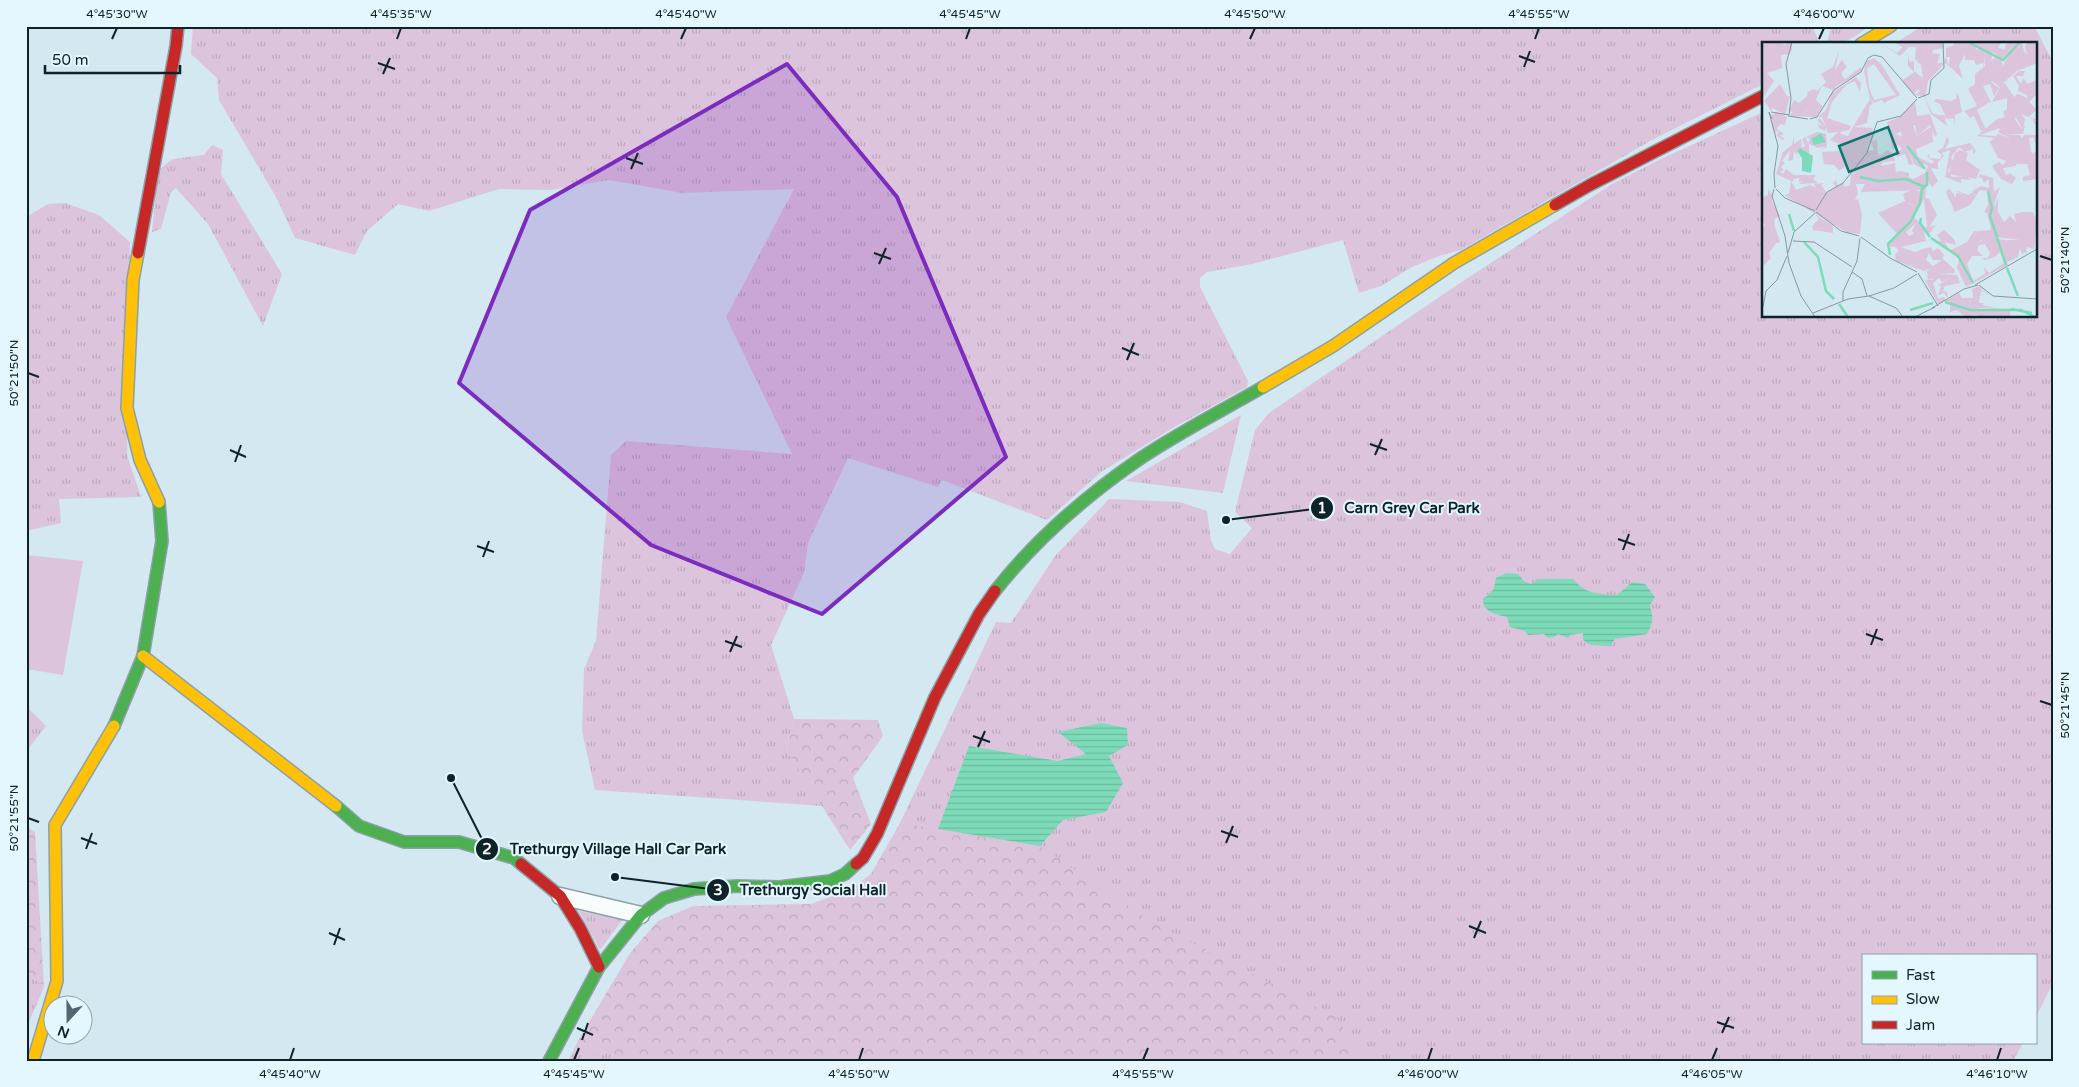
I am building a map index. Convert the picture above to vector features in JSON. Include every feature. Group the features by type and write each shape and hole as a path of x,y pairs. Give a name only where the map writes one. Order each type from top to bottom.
{"street":[{"path":"32,1061 57,981 55,825 114,726 143,656 162,542 160,505 140,460 127,408 133,280 176,46 178,26"},
{"path":"1864,42 1891,26"},
{"path":"549,1061 599,967 641,916 664,898 694,889 811,885 830,881 845,874 862,858 878,834 935,697 979,614 990,598 1047,534 1100,487 1143,457 1332,346 1454,263 1590,185 1762,97"},
{"path":"143,656 326,796 359,826 404,842 459,842 514,858 560,896 580,928 599,967"},
{"path":"560,896 641,916"}],"highlighted area":[{"path":"787,64 897,197 1006,457 822,614 651,545 459,383 530,210"}],"green space":[{"path":"193,26 1815,26 1814,30 1819,42 1762,42 1762,85 1652,140 1461,250 1439,256 1412,267 1381,286 1359,293 1343,240 1252,264 1207,272 1200,278 1200,287 1248,381 1247,387 1176,426 1101,472 1047,520 942,480 938,487 848,458 808,543 804,573 771,645 794,719 786,750 823,806 595,790 582,731 584,669 596,641 611,455 626,441 792,454 726,317 794,189 682,193 609,180 551,190 499,189 429,211 398,204 367,231 355,255 295,238 276,197 219,100 217,78 191,54"},
{"path":"1831,26 1869,26 1849,40 1827,42"},
{"path":"1922,26 2034,26 2053,62 2053,983 2036,1017 2036,954 1862,954 1862,1044 2022,1044 2013,1061 884,1061 908,825 900,823 996,622 1011,623 1055,556 1109,499 1180,502 1207,511 1211,541 1215,549 1230,554 1252,528 1235,512 1255,430 1269,413 1463,281 1612,184 1762,112 1762,318 2036,318 2036,42 1897,42"},
{"path":"212,145 223,150 221,174 282,274 263,326 208,224 176,188 171,192 161,229 152,232 158,170 173,159 204,155"},
{"path":"65,203 99,215 130,242 127,455 141,497 59,499 61,523 26,531 26,217 48,204"},
{"path":"1241,415 1223,493 1126,481"},
{"path":"26,555 83,561 63,675 26,669"},
{"path":"26,706 46,726 26,752"},
{"path":"794,719 878,720 883,736 853,778 871,824 850,850 786,750"},
{"path":"900,823 1040,846 1149,920 1337,1018 1363,1061 627,1061 578,1041 630,953 658,921 693,906 811,904 850,890 871,874"},
{"path":"26,826 35,832 44,987 26,972"},
{"path":"579,911 623,919 600,950"},
{"path":"26,972 44,987 26,1029"},
{"path":"578,1041 627,1061 568,1061"}],"shaded area":[{"path":"1506,573 1518,574 1525,582 1531,584 1539,579 1573,579 1587,590 1604,594 1617,595 1632,582 1645,584 1655,597 1650,605 1651,626 1647,634 1615,639 1610,646 1591,645 1583,640 1583,633 1570,635 1568,638 1558,634 1548,638 1544,634 1528,635 1525,631 1510,627 1507,617 1490,612 1483,603 1483,598 1492,591 1496,578"},
{"path":"1101,723 1127,728 1128,745 1109,756 1123,783 1106,812 1063,820 1040,846 938,829 969,746 1058,761 1086,754 1058,732"}],"traffic: fast":[{"path":"995,591 1045,536 1101,487 1156,448 1263,387"},
{"path":"114,726 143,656 162,541 159,502"},
{"path":"336,806 359,826 404,842 459,842 514,858 521,864"},
{"path":"549,1061 599,967 641,915 664,898 694,889 737,886 779,887 830,881 845,874 856,864"}],"traffic: slow":[{"path":"1864,42 1891,26"},
{"path":"1263,387 1333,346 1454,263 1555,205"},
{"path":"138,253 133,280 127,408 140,460 159,502"},
{"path":"143,656 336,806"},
{"path":"33,1061 57,981 55,825 114,726"}],"traffic: jam":[{"path":"138,253 176,46 178,26"},
{"path":"1555,205 1762,97"},
{"path":"856,864 863,858 877,834 935,697 979,614 995,591"},
{"path":"521,864 560,896 580,928 599,967"}],"place":[{"name":"Carn Grey Car Park","path":"1226,520"},
{"name":"Trethurgy Village Hall Car Park","path":"451,778"},
{"name":"Trethurgy Social Hall","path":"615,877"}]}
